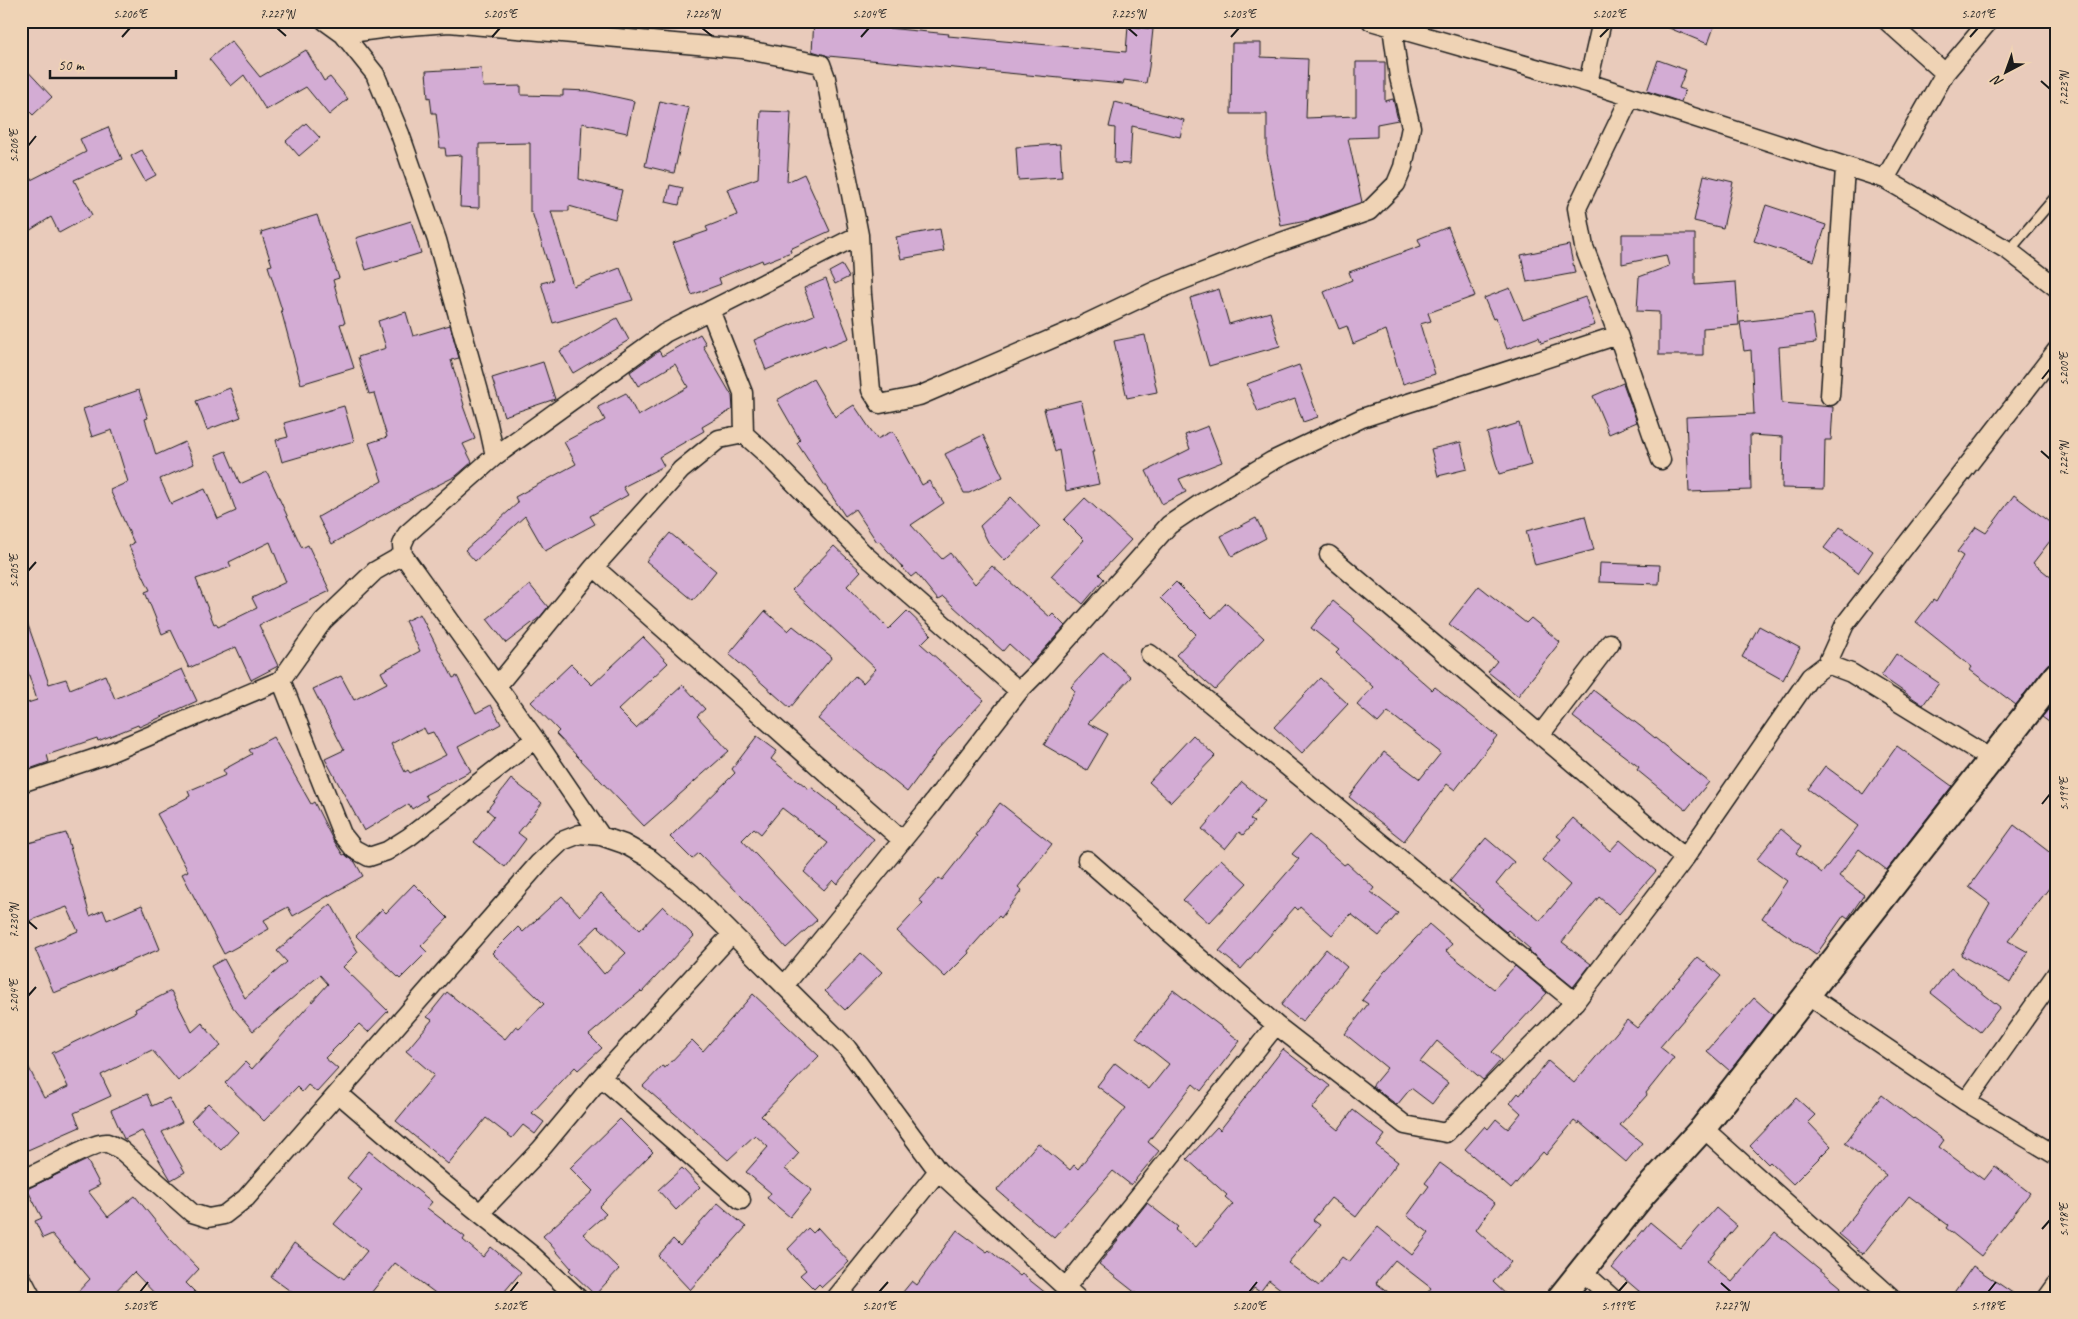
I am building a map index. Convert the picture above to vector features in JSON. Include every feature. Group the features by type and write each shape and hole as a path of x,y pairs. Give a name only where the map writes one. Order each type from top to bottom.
{"street":[{"path":"325,21 343,34 375,74 400,134 437,240 488,424 495,456"},
{"path":"1371,21 1588,83 1845,168 1884,179 2009,251 2057,288"},
{"path":"1588,83 1602,21"},
{"path":"1887,21 1945,72"},
{"path":"1884,179 1945,72 1989,21"},
{"path":"343,34 449,23 742,49 821,64 826,78 836,135 846,169 859,235 862,295 871,390 880,404 919,396 1068,332 1155,291 1268,247 1369,211 1396,184 1403,167 1411,127 1399,77 1392,27"},
{"path":"1630,98 1576,208 1584,248 1618,336 1660,460"},
{"path":"1830,396 1845,168"},
{"path":"601,836 535,739 403,555 402,545 407,534 495,456 665,333 859,235"},
{"path":"710,310 743,393 744,434 865,555 1019,691"},
{"path":"784,986 1019,691 1041,669 1169,525 1272,461 1362,418 1618,336"},
{"path":"1087,860 1276,1025 1405,1125 1446,1133 1575,1002 1685,858 1810,677 1827,664 1845,624 2057,350"},
{"path":"497,686 594,567 681,470 719,439 744,434"},
{"path":"21,783 102,756 281,680 322,621 375,571 403,555"},
{"path":"1329,555 1685,858"},
{"path":"594,567 902,840"},
{"path":"1540,735 1610,643"},
{"path":"1150,654 1575,1002"},
{"path":"1827,664 1851,673 1991,759"},
{"path":"1560,1298 1644,1193 1703,1128 2057,675"},
{"path":"281,680 342,834 354,850 369,857 387,851 409,837 535,739"},
{"path":"21,1180 37,1175 96,1144 108,1143 121,1150 192,1213 208,1218 224,1214 246,1198 539,863 562,841 580,834 601,836 624,844 649,858 690,893 847,1048 938,1171 1072,1292 1276,1025"},
{"path":"480,1214 542,1149 601,1077 732,934"},
{"path":"1966,1102 2057,973"},
{"path":"1808,995 1966,1102 2057,1156"},
{"path":"601,1077 741,1200"},
{"path":"338,1093 480,1214 533,1256 578,1298"},
{"path":"1703,1128 1892,1298"},
{"path":"836,1298 938,1171"},
{"path":"1582,1271 1612,1298"},
{"path":"21,1277 32,1298"},
{"path":"2046,1298 2057,1284"}],"lane":[{"path":"2009,251 2057,195"}],"building":[{"path":"814,21 949,34 948,36 1126,52 1128,26 1153,29 1146,83 1124,80 1123,84 828,56 812,51"},
{"path":"1652,21 1716,21 1708,44"},
{"path":"231,41 260,77 306,50 324,81 330,77 348,99 329,115 306,87 266,110 244,75 231,86 209,59"},
{"path":"1232,43 1261,43 1261,57 1308,59 1306,118 1356,116 1356,62 1385,62 1385,101 1393,99 1398,120 1377,124 1377,137 1348,138 1362,202 1311,220 1281,226 1267,153 1267,114 1231,114"},
{"path":"1658,60 1686,70 1679,88 1685,90 1681,102 1647,91"},
{"path":"21,64 52,97 33,115 29,111 21,118"},
{"path":"481,68 483,87 521,86 521,95 563,96 563,90 589,91 634,101 627,133 582,123 579,179 622,190 615,219 569,206 569,211 551,211 573,286 620,268 633,300 553,323 541,283 553,280 532,212 530,212 530,143 479,144 479,208 460,207 462,155 446,156 445,148 440,148 436,113 432,113 430,97 428,98 426,71"},
{"path":"660,101 689,108 674,173 645,166"},
{"path":"1115,102 1184,120 1180,137 1132,126 1130,164 1114,163 1115,128 1109,127"},
{"path":"761,111 791,112 787,182 804,174 830,231 790,249 791,252 763,263 762,260 719,278 721,284 692,295 673,243 708,231 706,227 737,215 727,189 758,178"},
{"path":"306,123 320,138 299,156 286,141"},
{"path":"108,127 122,159 74,180 92,215 59,233 51,217 21,236 21,185 86,152 80,139"},
{"path":"1060,144 1062,177 1018,180 1016,147"},
{"path":"142,150 156,175 145,181 131,156"},
{"path":"1704,175 1733,182 1723,228 1694,221"},
{"path":"670,185 683,188 679,205 666,202"},
{"path":"1766,205 1826,225 1814,261 1754,241"},
{"path":"317,215 339,278 333,280 345,323 340,324 354,368 301,384 282,310 268,266 272,265 261,232"},
{"path":"411,221 421,253 366,270 356,238"},
{"path":"1448,227 1475,296 1428,313 1431,321 1420,324 1435,374 1403,384 1386,330 1353,344 1347,326 1339,329 1324,292 1352,280 1349,272 1421,246 1418,239"},
{"path":"940,229 944,251 901,259 896,237"},
{"path":"1622,234 1695,234 1695,285 1736,282 1739,325 1703,328 1703,355 1659,355 1659,312 1637,311 1639,277 1669,266 1666,255 1622,264"},
{"path":"1569,245 1575,273 1527,282 1521,255"},
{"path":"842,265 849,277 835,284 829,272"},
{"path":"826,279 849,338 826,347 825,345 766,370 754,340 814,315 804,288"},
{"path":"1510,288 1523,319 1585,297 1595,325 1541,343 1539,337 1507,349 1496,318 1493,319 1484,298"},
{"path":"1219,289 1229,324 1270,312 1280,346 1209,366 1190,298"},
{"path":"406,312 413,336 450,325 459,358 451,360 463,406 475,439 463,444 472,462 456,476 416,496 332,544 318,517 382,481 369,443 387,437 374,393 369,394 358,357 386,348 378,321"},
{"path":"1812,314 1816,343 1779,347 1782,403 1833,407 1831,440 1825,440 1824,489 1782,488 1783,437 1750,435 1751,490 1689,492 1686,417 1754,414 1751,350 1744,351 1740,322"},
{"path":"617,318 629,340 573,373 560,351"},
{"path":"700,334 706,344 703,346 732,396 733,409 702,427 704,431 659,457 664,466 623,487 628,495 590,516 595,524 545,551 525,516 475,561 465,550 518,503 515,497 576,464 564,442 605,420 598,407 626,393 638,416 688,387 675,364 638,386 630,372 659,351 662,356"},
{"path":"1145,335 1157,392 1127,398 1114,341"},
{"path":"543,362 555,399 504,416 492,378"},
{"path":"1299,365 1318,417 1303,422 1295,399 1258,412 1247,384"},
{"path":"813,379 835,417 854,405 877,439 893,431 922,485 929,481 944,503 911,525 942,559 950,553 975,584 992,566 1050,617 1053,614 1065,626 1031,664 1009,644 1003,651 943,597 938,600 916,573 911,577 879,541 877,542 855,509 845,516 797,443 800,440 777,400"},
{"path":"1623,383 1637,422 1609,434 1593,396"},
{"path":"230,388 241,417 207,430 196,401"},
{"path":"139,390 148,418 145,419 156,455 185,442 194,464 160,479 171,504 205,489 218,519 236,511 216,455 226,451 240,484 267,472 302,548 308,545 330,591 259,625 278,666 251,680 236,647 189,668 171,630 162,634 145,592 150,590 129,546 134,543 110,490 128,482 112,430 92,437 83,409","holes":["270,542 286,582 252,598 257,608 218,627 216,623 214,624 196,579 231,567 229,562"]},
{"path":"1081,400 1094,452 1092,452 1099,484 1066,491 1059,450 1055,452 1044,409"},
{"path":"344,406 354,441 282,462 276,440 288,437 284,423"},
{"path":"1519,423 1531,465 1499,474 1487,433"},
{"path":"1208,426 1222,462 1179,479 1186,492 1162,504 1146,471 1190,449 1185,435"},
{"path":"983,435 1003,477 969,493 964,493 945,454"},
{"path":"1461,442 1467,469 1438,476 1431,449"},
{"path":"2014,495 2057,528 2057,532 2033,563 2057,582 2057,661 2051,662 2046,666 2016,705 1970,670 1972,667 1916,622 1933,600 1936,602 1963,556 1957,552 1976,527 1986,533"},
{"path":"1011,497 1040,527 1005,561 989,544 980,526"},
{"path":"1085,498 1131,540 1099,574 1104,579 1083,604 1051,576 1084,540 1064,520"},
{"path":"1585,516 1594,550 1535,565 1526,531"},
{"path":"1256,518 1266,538 1232,556 1221,536"},
{"path":"1840,527 1873,551 1858,573 1824,548"},
{"path":"670,533 716,571 693,600 646,561"},
{"path":"834,546 861,571 847,586 889,629 907,611 931,634 921,644 984,700 938,750 907,792 818,719 855,676 863,683 876,669 792,590"},
{"path":"1600,563 1660,565 1659,584 1599,582"},
{"path":"1176,582 1212,618 1226,603 1264,638 1215,690 1176,655 1196,634 1160,598"},
{"path":"530,585 548,607 540,617 506,643 487,619"},
{"path":"1479,586 1526,623 1531,618 1560,642 1518,696 1488,672 1497,661 1449,624"},
{"path":"1333,601 1432,690 1435,687 1497,736 1455,790 1447,784 1404,841 1349,797 1384,752 1420,779 1441,753 1388,712 1378,723 1357,705 1373,687 1336,653 1339,650 1311,628"},
{"path":"21,611 23,611 49,684 66,679 70,689 105,675 115,699 182,669 197,701 139,727 138,725 98,741 97,738 47,755 49,762 21,772 21,705 37,700 26,666 21,668"},
{"path":"765,611 788,631 793,626 832,657 790,708 729,654"},
{"path":"420,614 453,678 457,676 476,713 491,705 501,724 458,747 471,771 425,795 428,799 412,809 409,804 364,831 325,759 344,750 313,689 341,676 354,700 387,683 381,672 420,651 405,621","holes":["424,728 427,734 433,732 446,755 410,773 408,770 405,772 391,744"]},
{"path":"1759,626 1800,648 1783,680 1742,657"},
{"path":"643,637 668,663 618,710 636,728 683,685 705,709 697,716 729,751 644,826 556,734 559,731 531,702 571,664 592,685"},
{"path":"1103,652 1131,677 1088,723 1108,734 1087,770 1044,745 1075,691 1071,687"},
{"path":"1896,654 1939,683 1923,705 1881,676"},
{"path":"1320,678 1348,704 1302,753 1274,727"},
{"path":"1593,690 1709,782 1686,810 1637,770 1639,767 1573,717"},
{"path":"2057,699 2057,728 2042,717"},
{"path":"1193,735 1215,756 1171,802 1149,782"},
{"path":"757,736 777,751 771,759 809,789 811,787 874,839 837,884 833,880 824,890 804,872 828,843 782,808 761,834 754,828 742,840 817,920 786,948 742,897 699,853 692,859 670,837 735,773 732,769"},
{"path":"273,737 311,804 314,802 343,855 345,854 355,862 363,876 293,916 288,907 264,920 269,929 224,954 182,874 188,871 157,814 190,796 188,791 226,775 223,770 252,754 249,750"},
{"path":"1897,746 1952,786 1887,870 1859,849 1839,876 1864,895 1848,918 1844,915 1816,955 1762,918 1787,881 1757,859 1781,829 1801,846 1796,853 1822,873 1858,826 1808,789 1825,766 1863,794"},
{"path":"511,779 542,803 518,833 526,839 505,867 474,842 494,816 487,810"},
{"path":"1242,782 1265,801 1250,819 1254,822 1243,835 1239,832 1225,849 1202,829"},
{"path":"1000,803 1052,844 1018,887 1022,890 1001,918 999,916 968,951 969,953 945,977 897,931 923,903 919,900 939,878 942,880"},
{"path":"1573,818 1610,851 1620,840 1656,871 1619,914 1599,897 1562,942 1591,964 1573,987 1529,951 1530,949 1508,930 1506,932 1481,911 1483,909 1450,881 1486,838 1514,862 1496,884 1540,921 1570,885 1542,860 1561,839 1557,836"},
{"path":"2014,825 2057,858 2057,878 2008,941 2028,952 2010,983 1961,955 1990,903 1969,887"},
{"path":"66,833 90,916 103,910 107,920 142,905 160,949 54,993 35,949 78,931 67,907 21,924 21,845"},
{"path":"1309,835 1344,865 1347,863 1374,888 1371,892 1398,913 1379,936 1351,914 1332,935 1300,907 1298,910 1295,907 1241,969 1219,951 1299,859 1292,854"},
{"path":"1221,859 1247,883 1209,923 1183,900"},
{"path":"414,884 448,918 421,946 427,952 400,979 356,936 382,909 386,913"},
{"path":"601,893 640,930 663,906 694,936 642,992 589,1035 602,1048 578,1070 575,1067 532,1113 544,1122 535,1134 523,1125 512,1138 486,1118 448,1164 396,1121 434,1075 406,1051 432,1020 427,1017 447,992 505,1039 516,1026 519,1028 544,1004 492,953 518,927 523,932 562,896 580,916","holes":["598,926 626,953 604,974 579,944"]},
{"path":"331,904 358,952 343,967 388,1011 368,1032 359,1024 325,1058 338,1069 317,1092 308,1085 302,1092 297,1087 264,1121 225,1083 245,1062 252,1069 328,984 320,975 253,1031 231,1005 211,966 224,959 245,998 287,962 277,951"},
{"path":"1429,924 1452,944 1446,951 1494,989 1515,966 1547,993 1492,1052 1501,1060 1483,1080 1437,1041 1420,1062 1448,1083 1432,1104 1411,1088 1397,1105 1372,1086 1387,1068 1345,1034 1368,1004 1362,1000 1384,972"},
{"path":"1326,949 1347,967 1302,1022 1281,1005"},
{"path":"861,953 882,972 845,1010 825,991"},
{"path":"1698,957 1721,976 1660,1047 1674,1058 1646,1093 1647,1095 1620,1125 1642,1143 1626,1162 1579,1122 1578,1124 1574,1121 1546,1155 1543,1152 1511,1189 1465,1149 1485,1126 1488,1129 1496,1119 1508,1129 1521,1113 1510,1103 1518,1093 1520,1095 1548,1061 1574,1083 1627,1020 1637,1028"},
{"path":"1951,968 2000,1007 1980,1032 1931,993"},
{"path":"1173,990 1240,1041 1201,1091 1193,1084 1148,1142 1159,1151 1131,1185 1113,1171 1054,1238 997,1190 1038,1143 1070,1170 1074,1165 1078,1169 1126,1108 1097,1086 1115,1063 1149,1089 1169,1064 1136,1038"},
{"path":"171,991 192,1032 202,1023 221,1046 178,1081 152,1050 101,1075 111,1096 74,1113 80,1127 21,1153 21,1052 44,1098 68,1087 52,1053 136,1012 135,1009"},
{"path":"753,994 819,1056 761,1116 799,1153 785,1169 812,1190 790,1217 767,1198 771,1193 746,1172 768,1147 755,1135 728,1160 643,1086 662,1066 665,1068 692,1040 703,1051"},
{"path":"1754,998 1773,1015 1730,1071 1707,1051"},
{"path":"1283,1049 1330,1086 1312,1109 1338,1130 1353,1110 1385,1135 1377,1146 1398,1162 1356,1217 1331,1198 1313,1220 1320,1225 1288,1263 1319,1286 1342,1257 1349,1262 1378,1227 1412,1255 1429,1233 1407,1216 1429,1186 1425,1183 1440,1163 1495,1203 1476,1230 1511,1262 1493,1282 1510,1298 1434,1298 1428,1292 1431,1288 1395,1260 1376,1283 1396,1298 1292,1298 1269,1280 1260,1292 1254,1288 1246,1298 1142,1298 1099,1264 1147,1203 1178,1227 1175,1230 1196,1247 1233,1204 1225,1197 1227,1195 1187,1159 1217,1127 1220,1130"},
{"path":"147,1094 152,1106 169,1098 182,1122 162,1132 185,1172 171,1180 142,1131 124,1139 111,1110"},
{"path":"1882,1095 1944,1140 1939,1147 1984,1180 1995,1166 2030,1193 1981,1256 1946,1228 1948,1225 1909,1196 1863,1254 1839,1234 1886,1175 1845,1143"},
{"path":"1796,1098 1815,1115 1808,1122 1831,1146 1793,1184 1770,1162 1768,1164 1750,1146"},
{"path":"208,1103 238,1132 221,1150 191,1121"},
{"path":"620,1119 653,1152 599,1207 606,1214 583,1234 619,1269 595,1295 569,1270 571,1268 543,1236 593,1191 570,1168"},
{"path":"369,1151 432,1202 427,1208 465,1237 463,1240 483,1257 491,1247 521,1272 499,1298 442,1298 395,1263 367,1298 300,1298 271,1277 294,1243 344,1279 367,1251 334,1224 362,1190 347,1178"},
{"path":"87,1160 100,1185 88,1191 108,1217 135,1196 169,1238 199,1269 186,1283 201,1298 159,1298 134,1272 109,1298 72,1298 90,1279 52,1234 43,1238 35,1221 42,1218 27,1189"},
{"path":"682,1168 700,1187 676,1210 658,1190"},
{"path":"718,1203 746,1227 690,1290 658,1256 673,1239 680,1246"},
{"path":"1716,1208 1737,1226 1707,1261 1732,1282 1775,1232 1841,1287 1840,1289 1850,1298 1647,1298 1612,1268 1650,1222 1681,1248"},
{"path":"808,1228 813,1233 818,1228 849,1262 822,1287 819,1284 814,1289 800,1275 806,1270 788,1249"},
{"path":"957,1230 987,1252 989,1250 1020,1276 1022,1274 1052,1298 898,1298 912,1281 917,1285"},
{"path":"1973,1266 2020,1298 1950,1298"}]}
